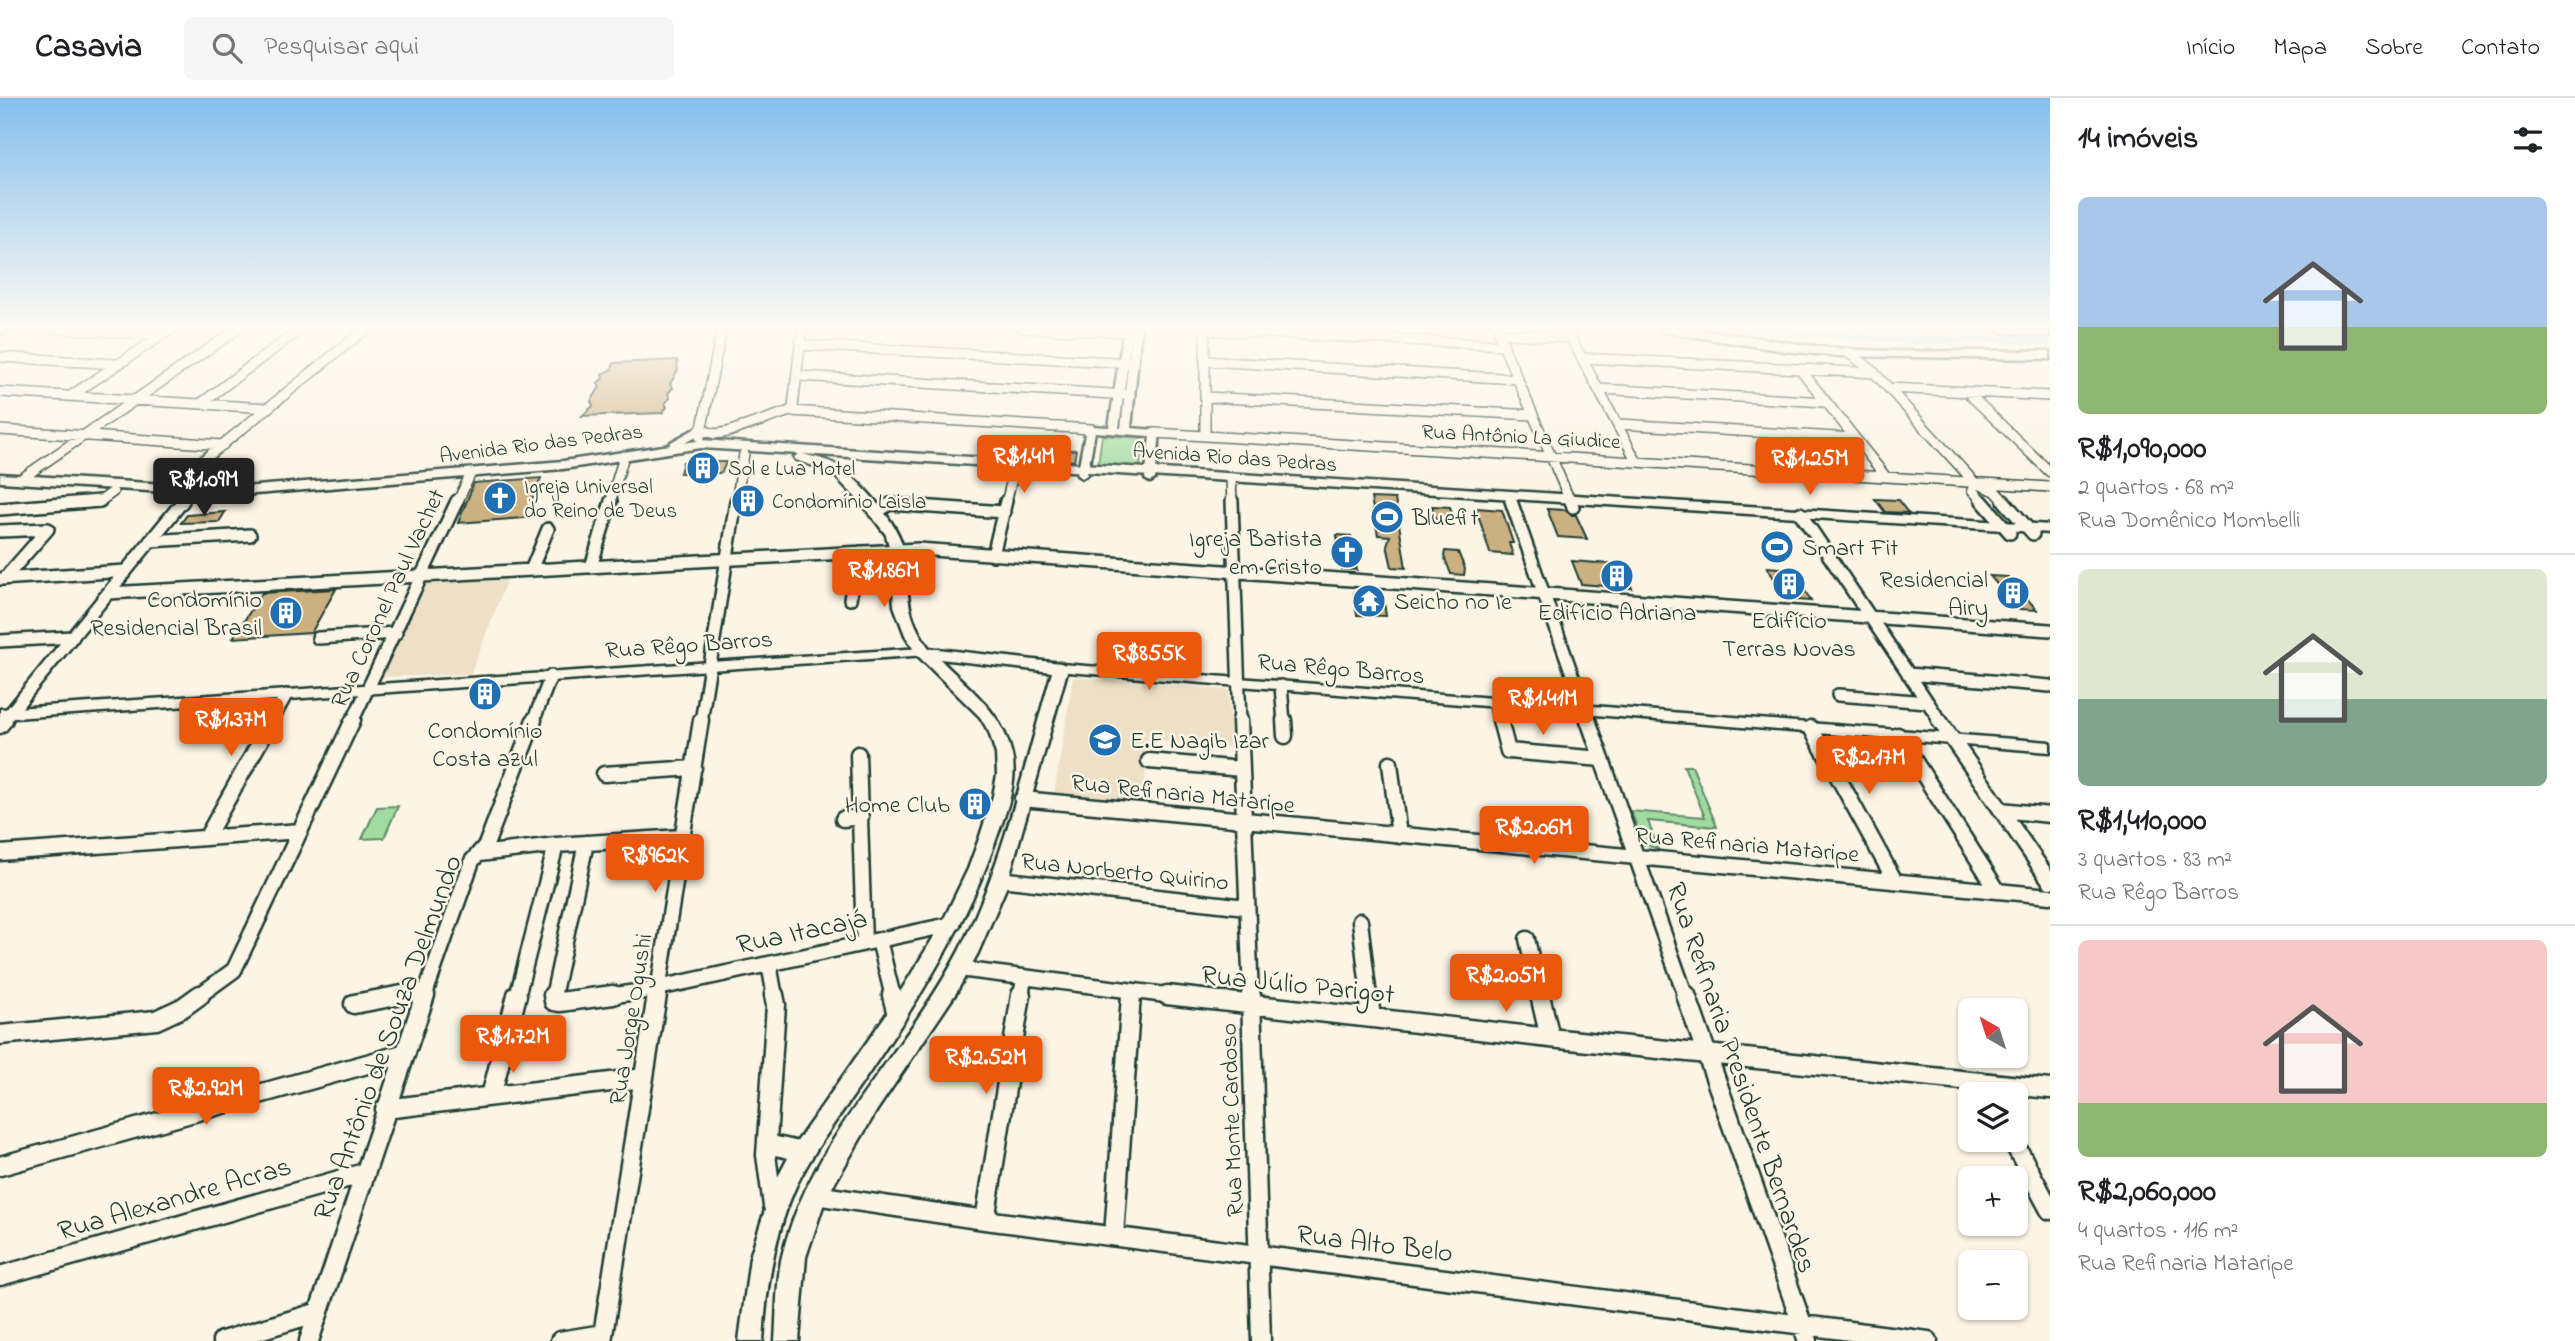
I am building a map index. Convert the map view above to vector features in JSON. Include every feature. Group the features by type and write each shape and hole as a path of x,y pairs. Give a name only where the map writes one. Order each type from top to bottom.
{"main road":[{"path":"666,449 700,429"},
{"name":"Avenida Rio das Pedras","path":"623,458 704,448 744,454 1014,471 1083,472"},
{"name":"Avenida Rio das Pedras","path":"0,484 245,497 469,476 561,471 666,449 704,448 874,454 1083,472 2007,529 2050,535"},
{"path":"849,481 852,469 874,454"},
{"path":"751,1341 754,1289 775,1214 803,1152 897,1015 954,924 977,874 1005,779 1004,755 990,719 979,703 922,652 902,614 897,550 893,534 849,481 825,464 800,457"},
{"name":"Avenida Rio das Pedras","path":"0,478 163,493"},
{"name":"Avenida Rio das Pedras","path":"2030,531 2050,529"},
{"name":"Rua Rêgo Barros","path":"922,652 1061,668"},
{"path":"788,1341 794,1256 815,1195 869,1102 959,969 999,879 1061,668"}],"street":[{"path":"71,395 85,386"},
{"path":"21,479 156,386"},
{"path":"200,404 224,386"},
{"path":"163,493 295,386"},
{"path":"704,448 700,429 709,386"},
{"path":"790,411 796,386"},
{"path":"980,386 1125,394"},
{"path":"1126,386 1126,431"},
{"path":"1205,386 1205,436"},
{"path":"1521,386 1571,503"},
{"path":"1598,386 1637,462"},
{"path":"1813,386 1886,477"},
{"path":"1889,388 2045,396 2050,404"},
{"path":"1889,388 1975,483 1995,491 2030,531"},
{"path":"1600,389 1826,402"},
{"path":"1967,391 2050,472"},
{"path":"0,398 5,392 268,408"},
{"path":"1114,430 1125,394"},
{"path":"1205,397 1533,415"},
{"name":"Rua Antônio La Giudice","path":"700,429 715,434 728,432 790,411 2050,488"},
{"path":"1619,424 1854,438"},
{"path":"1083,472 1091,429"},
{"path":"0,430 223,445"},
{"path":"1150,476 1155,433"},
{"name":"Rua Jorge Ogushi","path":"602,1337 744,454"},
{"path":"591,567 623,458"},
{"path":"993,555 1014,471"},
{"name":"Rua Coronel Paul Vachet","path":"234,970 370,689 469,476"},
{"name":"Rua Monte Cardoso","path":"1231,481 1261,1341"},
{"path":"1975,483 1972,490 2007,529"},
{"path":"0,509 99,502 114,492"},
{"path":"0,726 5,713 73,637 150,541 192,494"},
{"name":"Rua Refinaria Presidente Bernardes","path":"1510,499 1709,1054 1806,1334"},
{"path":"875,513 883,506 902,504 1004,512"},
{"path":"1804,518 2050,881"},
{"path":"0,531 48,529 2,579"},
{"path":"531,570 548,529"},
{"path":"150,541 250,535"},
{"path":"108,593 897,550 2050,630"},
{"path":"850,599 860,552"},
{"path":"2,579 126,571"},
{"path":"318,638 396,633"},
{"path":"0,641 73,637"},
{"name":"Rua Rêgo Barros","path":"5,713 922,652"},
{"name":"Rua Rêgo Barros","path":"1061,668 2050,747"},
{"path":"1908,674 2050,686"},
{"name":"Rua Antônio de Souza Delmundo","path":"309,1341 403,1054 472,861 486,845 551,676"},
{"path":"1281,686 1285,736"},
{"path":"206,838 286,695"},
{"path":"1838,695 1927,702"},
{"path":"1495,702 1508,751 1602,759"},
{"path":"1811,728 1895,881"},
{"path":"1898,735 1998,891"},
{"path":"858,754 871,942 897,1015"},
{"path":"1149,761 1242,769"},
{"path":"1390,763 1399,836"},
{"path":"604,774 694,768"},
{"name":"Rua Refinaria Mataripe","path":"1022,799 2050,896"},
{"path":"2001,810 2050,815"},
{"path":"843,819 861,817"},
{"path":"0,853 300,831"},
{"path":"479,854 556,845 681,837"},
{"name":"Rua Itacajá","path":"586,843 552,997 560,1002 659,987 954,924"},
{"path":"491,1096 556,845"},
{"name":"Rua Norberto Quirino","path":"999,879 1246,907"},
{"path":"1360,921 1371,1017"},
{"path":"1527,939 1550,1038"},
{"path":"769,964 776,1005 766,1144 775,1214"},
{"name":"Rua Júlio Parigot","path":"959,969 1958,1085"},
{"path":"0,1035 167,1017 234,970"},
{"path":"985,1220 1024,978"},
{"path":"354,1004 425,991"},
{"path":"1114,1236 1131,991"},
{"path":"0,1166 403,1054"},
{"path":"385,1109 644,1078"},
{"name":"Rua Júlio Parigot","path":"2028,1088 2050,1088"},
{"path":"766,1144 803,1152"},
{"path":"2019,1152 2050,1210"},
{"name":"Rua Alexandre Acras","path":"0,1276 364,1172"},
{"name":"Rua Alto Belo","path":"815,1195 1258,1255 1806,1334 1928,1341"},
{"path":"222,1341 319,1312"},
{"path":"560,1341 602,1337"}],"shaded area":[{"path":"507,579 471,674 382,677 426,584"},
{"name":"E.E Nagib Izar","path":"1073,677 1229,690 1231,747 1147,740 1144,804 1054,795"}],"green space":[{"path":"1102,435 1143,438 1140,468 1098,465"},
{"path":"1684,766 1692,766 1717,827 1648,821 1658,849 1643,844 1631,811 1705,817"},
{"path":"398,806 384,838 362,839 377,807"}],"building":[{"path":"600,387 673,388 668,393 670,398 662,413 582,416 593,406 591,401"},
{"path":"983,442 1008,443 1004,456 980,455"},
{"path":"1044,449 1076,450 1074,461 1041,459"},
{"name":"Sol e Lua Motel","path":"683,462 726,462 719,473 680,473"},
{"name":"Igreja Universal do Reino de Deus","path":"541,478 524,518 458,523 474,483"},
{"name":"Bluefit","path":"1371,498 1395,499 1406,568 1392,567 1387,545 1390,536 1378,535"},
{"path":"1875,499 1898,500 1908,513 1885,512"},
{"path":"1432,506 1450,507 1454,523 1436,521"},
{"path":"1476,508 1502,510 1513,543 1509,543 1513,555 1490,553"},
{"path":"1547,509 1565,510 1576,515 1587,539 1558,537"},
{"path":"225,512 219,522 181,523 187,515"},
{"name":"Igreja Batista em Cristo","path":"1337,535 1351,536 1357,570 1342,569"},
{"path":"1445,551 1458,552 1465,569 1464,575 1451,574 1444,556"},
{"path":"1572,561 1622,565 1632,588 1581,584"},
{"name":"Edifício Terras Novas","path":"1767,567 1792,569 1811,601 1786,599"},
{"name":"Residencial Airy","path":"1990,576 2008,577 2037,610 2018,609"},
{"name":"Condomínio Residencial Brasil","path":"336,589 311,633 233,638 262,593"},
{"name":"Seicho no Ie","path":"1354,593 1383,595 1386,616 1357,615"}],"place":[{"name":"Sol e Lua Motel","path":"703,468"},
{"name":"Igreja Universal do Reino de Deus","path":"500,498"},
{"name":"Condomínio Laisla","path":"748,501"},
{"name":"Bluefit","path":"1387,517"},
{"name":"Smart Fit","path":"1777,547"},
{"name":"Igreja Batista em Cristo","path":"1347,552"},
{"name":"Edifício Adriana","path":"1617,576"},
{"name":"Edifício Terras Novas","path":"1789,584"},
{"name":"Residencial Airy","path":"2013,593"},
{"name":"Seicho no Ie","path":"1369,601"},
{"name":"Condomínio Residencial Brasil","path":"286,613"},
{"name":"Condomínio Costa azul","path":"485,694"},
{"name":"E.E Nagib Izar","path":"1105,740"},
{"name":"Home Club","path":"975,804"}]}
